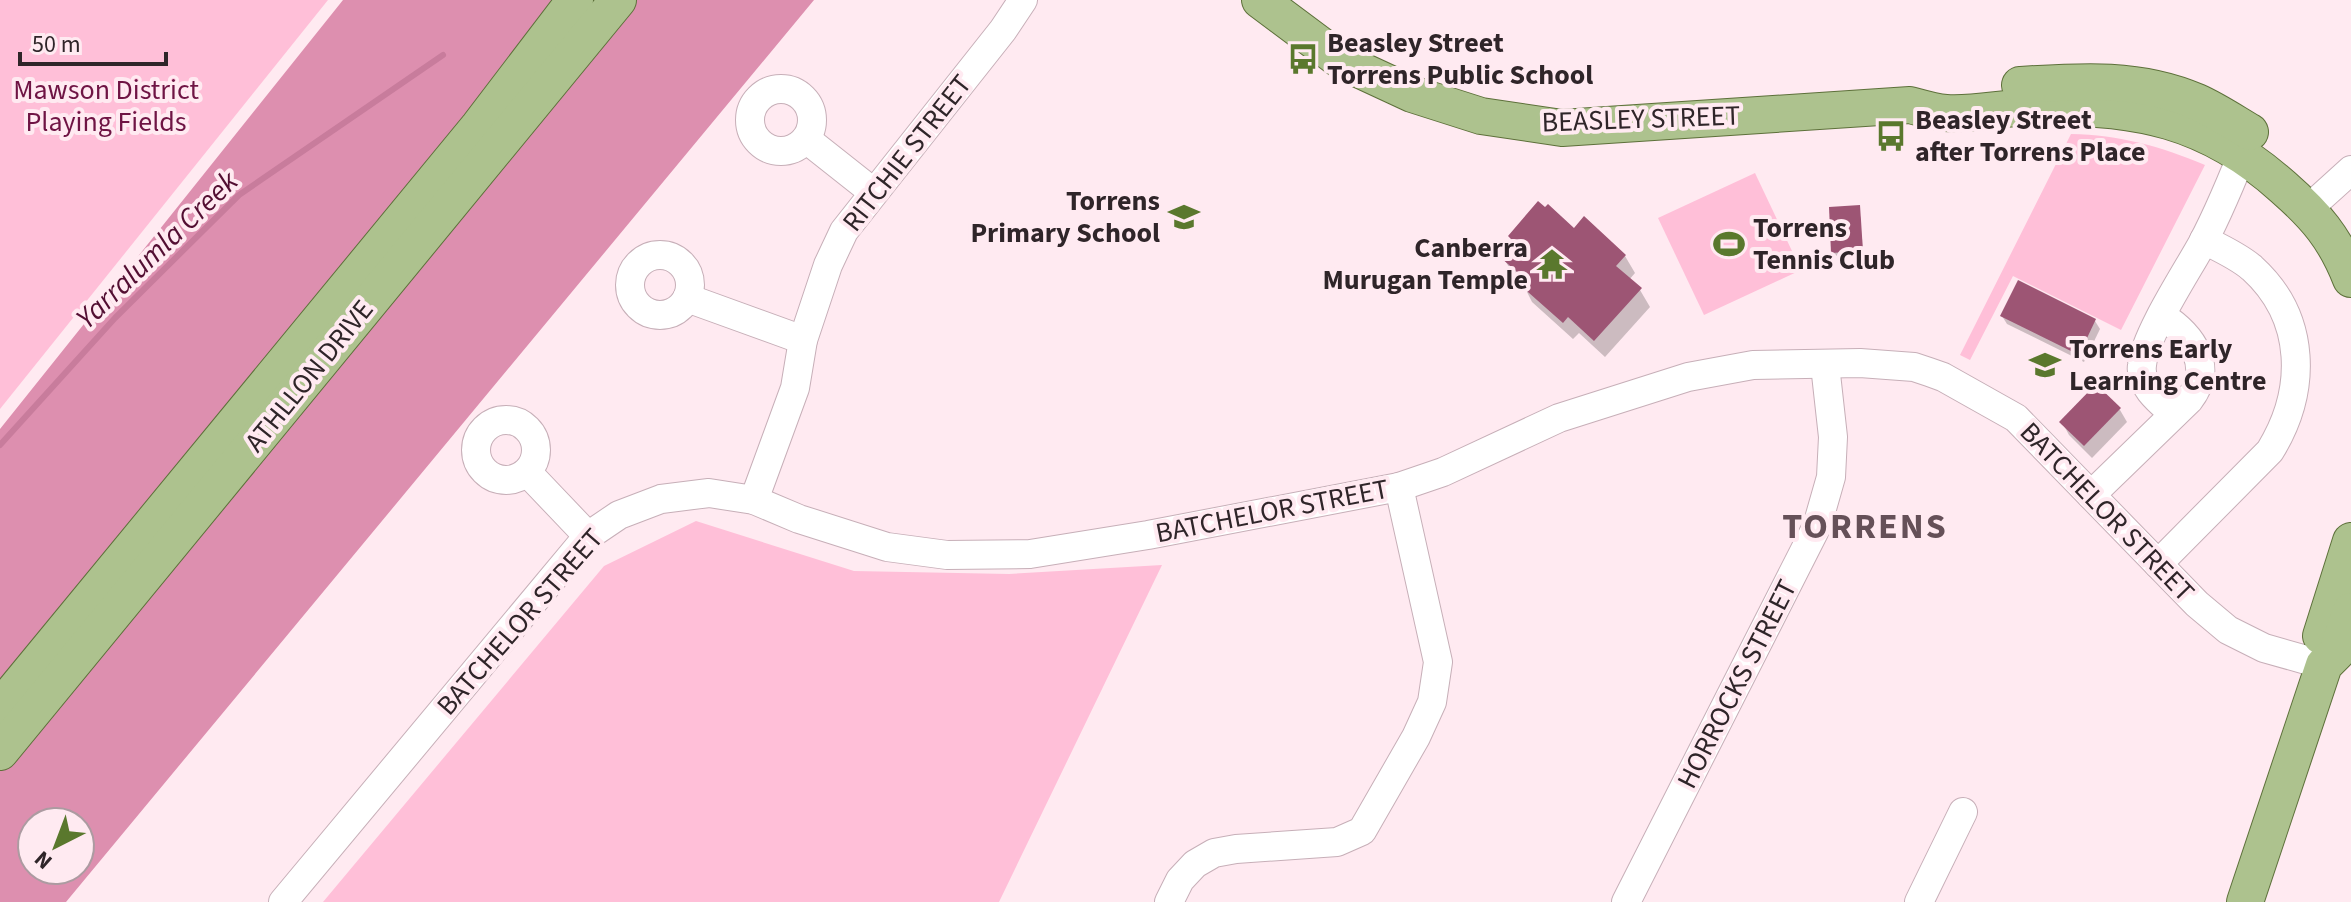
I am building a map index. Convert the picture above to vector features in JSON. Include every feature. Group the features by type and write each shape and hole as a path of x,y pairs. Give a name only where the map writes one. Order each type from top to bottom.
{"main road":[{"name":"ATHLLON DRIVE","path":"0,708 479,126 575,0"},
{"name":"ATHLLON DRIVE","path":"0,752 618,0"},
{"name":"BEASLEY STREET","path":"1260,0 1343,62 1412,94 1481,116 1562,128 1910,105 1943,91 1996,86 2113,81 2155,88 2197,102 2247,143 2328,191 2351,230"},
{"name":"BEASLEY STREET","path":"2328,191 2333,241 2351,279"},
{"path":"2324,665 2319,642 2351,541"},
{"path":"2245,902 2324,665 2337,652 2351,611"}],"street":[{"name":"RITCHIE STREET","path":"754,500 795,388 803,340 828,265 844,231 1013,3"},
{"path":"806,139 873,192"},
{"path":"2174,414 2154,396 2145,382 2141,367 2162,316 2204,240 2247,143"},
{"path":"2158,564 2270,451 2282,432 2296,389 2295,345 2280,303 2252,268 2204,240"},
{"path":"687,298 803,340"},
{"path":"2091,495 2194,393 2200,362 2192,342 2162,316"},
{"name":"BATCHELOR STREET","path":"283,902 588,536 619,515 661,499 709,493 754,500 799,519 887,547 947,555 1030,554 1399,487 1443,472 1559,418 1688,377 1753,365 1860,363 1914,367 1943,377 2016,418 2197,604 2228,630 2264,648 2324,665"},
{"name":"HORROCKS STREET","path":"1626,902 1817,526 1831,477 1833,437 1825,365"},
{"path":"527,472 588,536"},
{"path":"1169,902 1180,880 1195,864 1214,853 1337,842 1362,831 1416,737 1432,702 1438,662 1399,487"},
{"path":"1919,902 1963,812"}],"green space":[{"name":"Mawson District Playing Fields","path":"0,0 328,0 0,409"},
{"path":"2071,134 2139,143 2205,165 2121,330 2013,276 1970,360 1960,355"},
{"name":"Torrens Tennis Club","path":"1755,173 1801,270 1704,315 1658,218"},
{"path":"696,521 854,571 1009,574 1162,565 999,902 323,902 604,566"}],"shaded area":[{"path":"343,0 814,0 96,866 96,806 16,806 16,886 79,886 66,902 0,902 0,429"}],"building":[{"path":"1538,201 1545,207 1548,204 1574,228 1584,216 1626,255 1616,266 1642,288 1594,341 1568,317 1563,323 1520,285 1525,279 1500,257 1514,242 1508,236"},
{"path":"1860,205 1863,251 1831,253 1829,207"},
{"path":"2018,280 2096,319 2079,355 2000,316"},
{"path":"2096,384 2121,408 2084,446 2059,422"}],"waterway":[{"name":"Yarralumla Creek","path":"0,445 115,318 239,195 443,55"}],"place":[{"name":"Beasley Street Torrens Public School","path":"1303,59"},
{"name":"Beasley Street after Torrens Place","path":"1891,136"},
{"name":"Torrens Primary School","path":"1184,217"},
{"name":"Torrens Tennis Club","path":"1729,244"},
{"name":"Canberra Murugan Temple","path":"1552,264"},
{"name":"Torrens Early Learning Centre","path":"2045,365"}],"district":[{"name":"TORRENS","path":"1865,526"}]}
